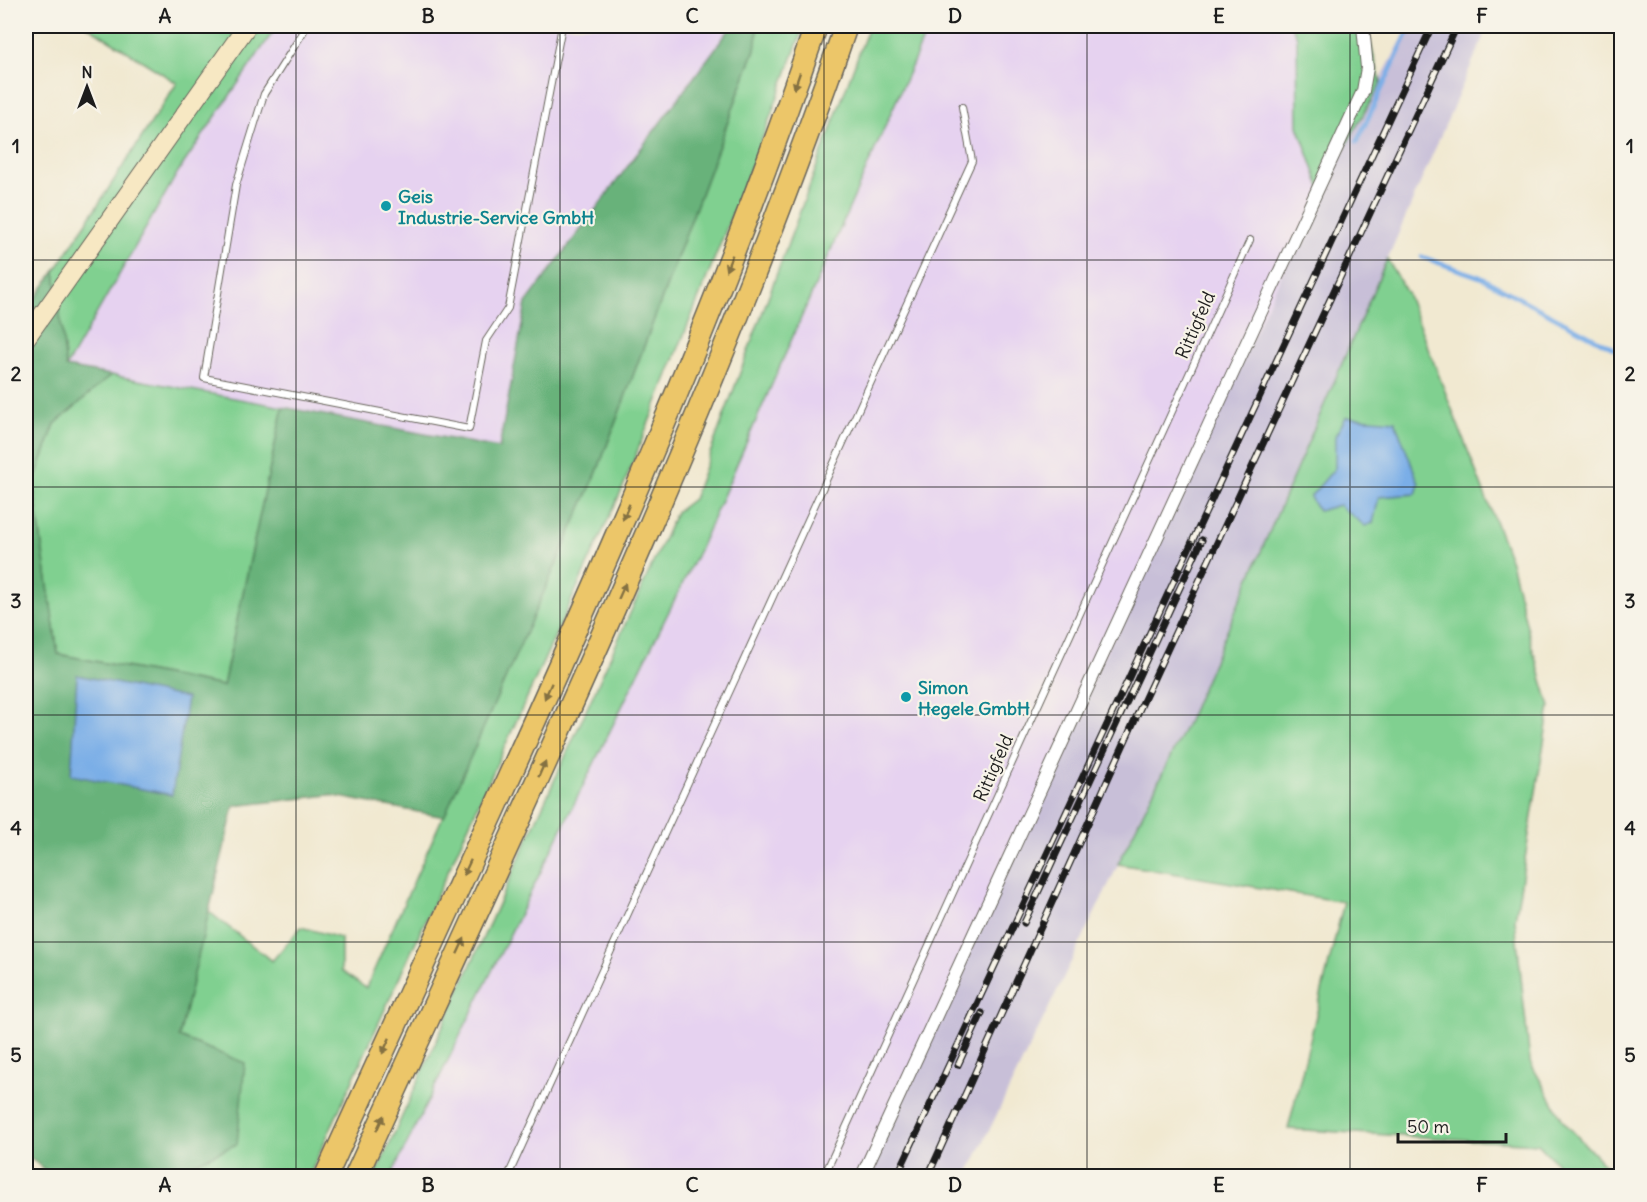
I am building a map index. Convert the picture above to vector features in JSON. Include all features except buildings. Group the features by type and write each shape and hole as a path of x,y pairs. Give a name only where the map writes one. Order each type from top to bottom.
{"highway":[{"path":"326,1176 551,684 650,459 774,149 816,26"},
{"path":"356,1176 650,527 796,168 846,26"}],"main road":[{"path":"26,338 246,26"}],"street":[{"path":"862,1176 1363,91 1367,68 1363,26"}],"lane":[{"path":"307,26 264,94 236,185 204,378 469,429 486,341 508,308 562,26"},
{"path":"508,1176 972,161 963,107"},
{"name":"Rittigfeld","path":"824,1176 1250,240"}],"shaded area":[{"path":"277,26 732,26 526,303 500,448 66,367 178,172"},
{"path":"929,26 1291,26 1297,37 1321,190 863,1176 391,1176 702,544"},
{"path":"1409,26 1488,26 1188,721 967,1176 863,1176 1321,190"}],"green space":[{"path":"87,26 277,26 178,172 66,367 55,271 177,83"},
{"path":"732,26 758,26 755,49 597,472 444,817 329,795 234,806 179,1037 245,1063 237,1144 165,1176 53,1176 26,1155 26,311 55,271 66,367 111,375 55,424 33,484 58,654 223,686 283,407 499,448 526,303"},
{"path":"758,26 804,26 758,150 623,487 309,1176 165,1176 179,1037 208,911 272,961 301,927 341,938 341,971 366,988 597,472 755,49"},
{"path":"869,26 929,26 702,544 391,1176 375,1176 676,512 693,499"},
{"path":"1291,26 1366,26 1381,83 1321,190 1298,126 1297,37"},
{"path":"1387,259 1407,293 1511,562 1532,647 1550,706 1515,920 1530,1062 1564,1122 1615,1176 1569,1176 1538,1144 1288,1129 1344,902 1118,864 1188,721"},
{"path":"111,375 283,407 223,686 58,654 33,484 55,424"}],"water":[{"path":"1346,417 1395,421 1419,484 1416,494 1379,497 1373,523 1365,526 1339,505 1318,511 1310,497 1335,468 1335,436"},
{"path":"77,675 187,698 172,795 71,775"}],"waterway":[{"path":"1357,142 1411,26"},
{"path":"1422,257 1480,277 1622,353"}],"railway":[{"path":"897,1176 1432,26"},
{"path":"928,1176 1142,704 1457,26"},
{"path":"1024,923 1202,540"},
{"path":"958,1065 982,1013"}],"place":[{"name":"Geis Industrie-Service GmbH","path":"386,206"},
{"name":"Simon Hegele GmbH","path":"906,697"}]}
